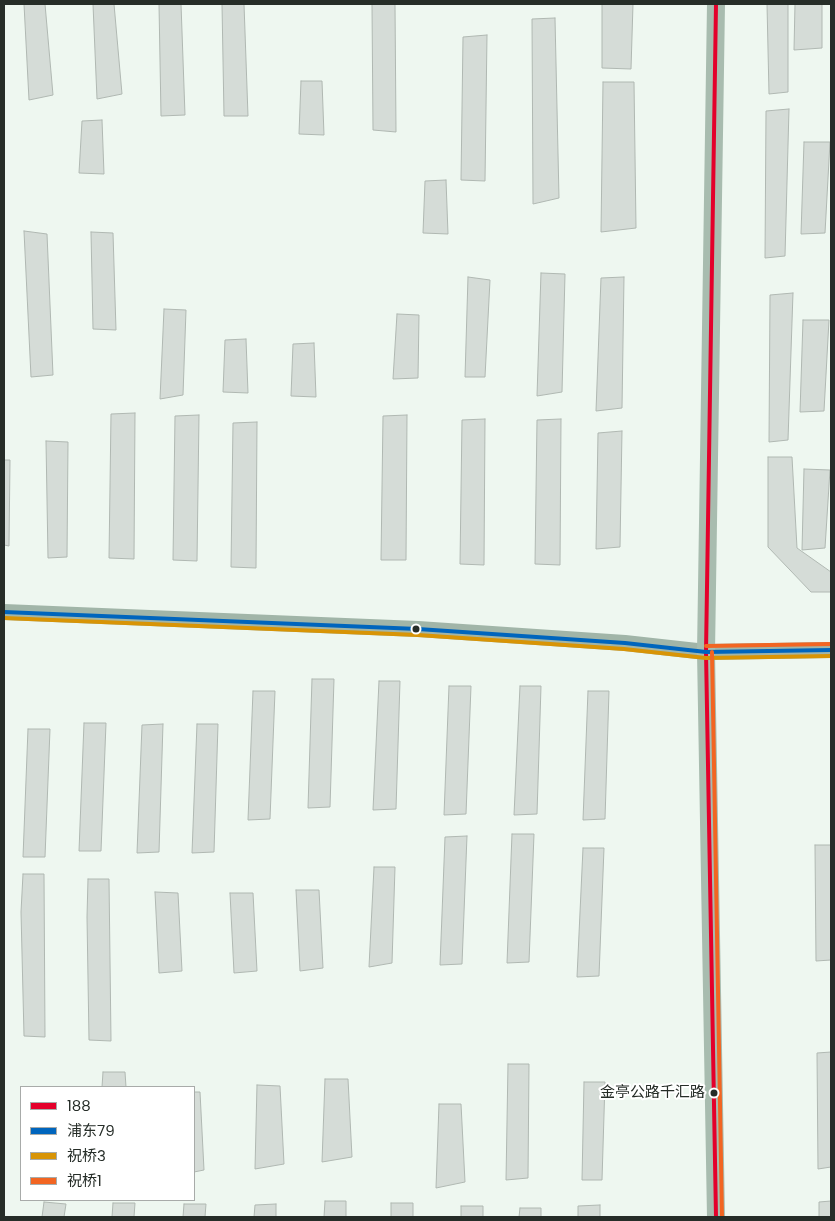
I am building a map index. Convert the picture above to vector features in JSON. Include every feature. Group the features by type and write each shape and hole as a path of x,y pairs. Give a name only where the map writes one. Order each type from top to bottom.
{"main road":[{"path":"716,4 706,652 716,1217"}],"street":[{"path":"4,612 418,629 625,642 706,652 831,650"}],"building":[{"path":"24,4 45,4 53,95 29,100"},
{"path":"93,4 114,4 122,94 97,99"},
{"path":"159,4 181,4 185,115 161,116"},
{"path":"222,4 244,4 248,116 224,116"},
{"path":"372,4 395,4 396,132 373,130"},
{"path":"602,4 633,4 631,69 602,68"},
{"path":"767,4 788,4 788,92 769,94"},
{"path":"795,4 822,4 822,48 794,50"},
{"path":"555,18 559,198 533,204 532,19"},
{"path":"487,35 485,181 461,180 463,37"},
{"path":"301,81 322,81 324,135 299,134"},
{"path":"603,82 634,82 636,228 601,232"},
{"path":"789,109 785,256 765,258 766,111"},
{"path":"102,120 104,174 79,173 82,121"},
{"path":"804,142 830,142 825,233 801,234"},
{"path":"446,180 448,234 423,233 425,181"},
{"path":"24,231 47,234 53,375 31,377"},
{"path":"91,232 113,233 116,330 93,329"},
{"path":"541,273 565,274 562,392 537,396"},
{"path":"468,277 490,280 485,377 465,377"},
{"path":"624,277 622,408 596,411 601,278"},
{"path":"793,293 788,440 769,442 770,295"},
{"path":"164,309 186,310 183,395 160,399"},
{"path":"397,314 419,315 418,378 393,379"},
{"path":"803,320 829,320 824,411 800,412"},
{"path":"246,339 248,393 223,392 225,340"},
{"path":"314,343 316,397 291,396 293,344"},
{"path":"135,413 134,559 109,558 111,414"},
{"path":"199,415 197,561 173,560 175,416"},
{"path":"407,415 406,560 381,560 383,416"},
{"path":"485,419 484,565 460,564 462,420"},
{"path":"561,419 560,565 535,564 537,420"},
{"path":"257,422 256,568 231,567 233,423"},
{"path":"622,431 620,547 596,549 598,433"},
{"path":"46,441 68,442 67,557 48,558"},
{"path":"768,457 792,457 797,548 831,572 831,592 811,592 768,547"},
{"path":"4,460 10,460 9,546 4,545"},
{"path":"804,469 830,470 825,548 802,550"},
{"path":"312,679 334,679 330,807 308,808"},
{"path":"379,681 400,681 396,809 373,810"},
{"path":"449,686 471,686 466,814 444,815"},
{"path":"520,686 541,686 537,814 514,815"},
{"path":"253,691 275,691 270,819 248,820"},
{"path":"588,691 609,691 605,819 583,820"},
{"path":"84,723 106,723 101,851 79,851"},
{"path":"163,724 159,852 137,853 142,725"},
{"path":"197,724 218,724 214,852 192,853"},
{"path":"28,729 50,729 45,857 23,857"},
{"path":"512,834 534,834 529,962 507,963"},
{"path":"467,836 462,964 440,965 445,837"},
{"path":"815,845 831,845 831,960 816,961"},
{"path":"583,848 604,848 599,976 577,977"},
{"path":"374,867 395,867 392,963 369,967"},
{"path":"23,874 44,874 45,1037 24,1036 21,912"},
{"path":"88,879 109,879 111,1041 89,1040"},
{"path":"296,890 319,890 323,968 300,971"},
{"path":"155,892 178,893 182,971 159,973"},
{"path":"230,893 253,893 257,971 234,973"},
{"path":"831,1052 831,1167 818,1169 817,1053"},
{"path":"508,1064 529,1064 528,1178 506,1180"},
{"path":"103,1072 125,1072 126,1086 102,1086"},
{"path":"325,1079 348,1079 352,1157 322,1162"},
{"path":"584,1082 605,1082 602,1180 582,1180"},
{"path":"257,1085 280,1086 284,1164 255,1169"},
{"path":"195,1092 200,1092 204,1170 195,1172"},
{"path":"439,1104 461,1104 465,1182 436,1188"},
{"path":"325,1201 346,1201 346,1217 324,1217"},
{"path":"831,1201 831,1217 819,1217 819,1202"},
{"path":"44,1202 66,1204 64,1217 42,1217"},
{"path":"113,1203 135,1203 134,1217 112,1217"},
{"path":"391,1203 413,1203 413,1217 391,1217"},
{"path":"184,1204 206,1204 205,1217 183,1217"},
{"path":"276,1204 276,1217 254,1217 255,1205"},
{"path":"600,1205 600,1217 578,1217 578,1206"},
{"path":"461,1206 483,1206 483,1217 461,1217"},
{"path":"520,1208 541,1208 541,1217 519,1217"}],"transit line":[{"name":"188","path":"716,4 706,652 716,1217"},
{"name":"浦东79","path":"4,612 418,629 625,643 706,652 831,650"},
{"name":"祝桥3","path":"4,618 418,635 624,649 706,658 831,656"},
{"name":"祝桥1","path":"706,646 831,644"},
{"name":"祝桥1","path":"712,652 722,1217"}],"place":[{"name":"金亭公路千汇路","path":"714,1093"}]}
